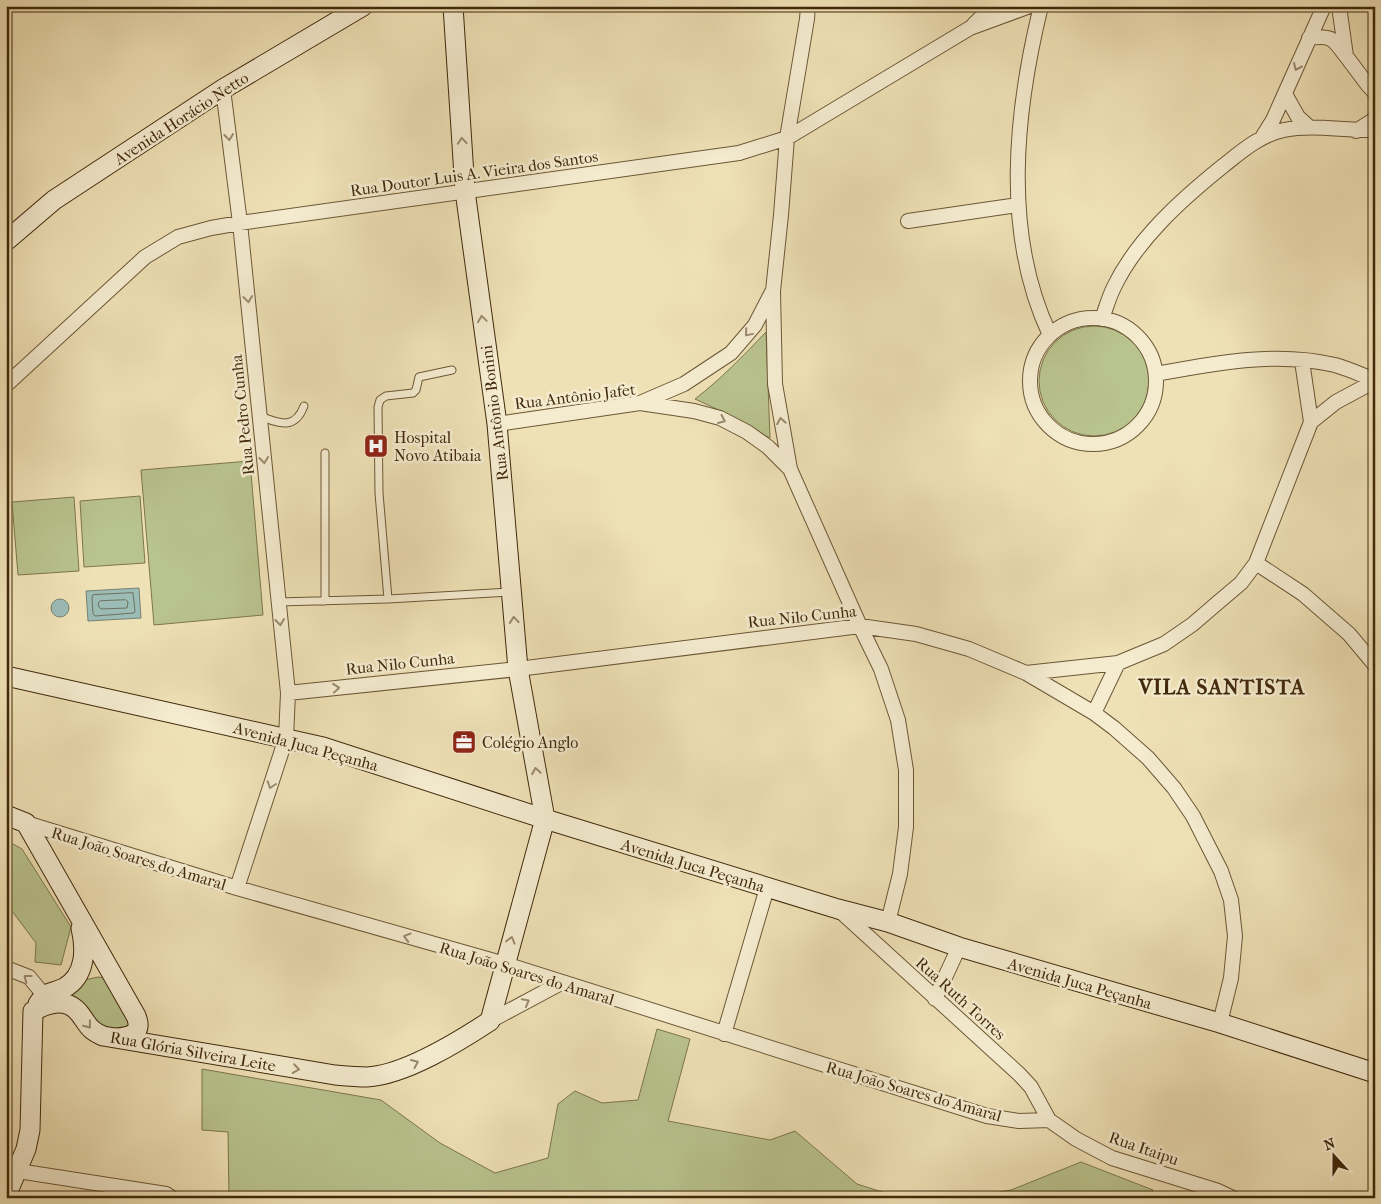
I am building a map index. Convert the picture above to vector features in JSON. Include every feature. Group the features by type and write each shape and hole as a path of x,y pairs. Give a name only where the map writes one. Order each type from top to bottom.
{"main road":[{"name":"Avenida Horácio Netto","path":"6,241 54,200 224,89 363,6"},
{"name":"Rua Antônio Bonini","path":"453,6 465,192 497,424 518,669 545,819"},
{"name":"Avenida Juca Peçanha","path":"6,676 323,747 767,888 838,910 888,922 959,947 1220,1023 1375,1073"},
{"name":"Rua João Soares do Amaral","path":"6,816 26,823"},
{"path":"490,1021 545,819"},
{"path":"26,823 138,1023 137,1030 132,1035 116,1038"},
{"path":"72,903 84,938 84,955 81,969 69,990 72,1007"},
{"path":"6,1196 26,1149 30,1130 33,1011 44,995 50,991 62,988 89,971 98,971 111,977 116,982"},
{"path":"33,1011 46,1004 55,1002 64,1003 72,1007"},
{"name":"Rua Glória Silveira Leite","path":"72,1007 79,1013 88,1027 95,1032 116,1038 335,1075 368,1077 399,1070 428,1057 490,1021"}],"street":[{"path":"808,6 787,138 782,215 773,291 775,384 790,469 881,669 898,720 906,770 906,827 900,874 888,922"},
{"name":"Rua Doutor Luis A. Vieira dos Santos","path":"970,28 992,6"},
{"name":"Rua Doutor Luis A. Vieira dos Santos","path":"6,385 145,257 178,237 211,228 240,223 739,153 787,138 970,28 1030,6"},
{"path":"1041,6 1026,79 1020,131 1018,205 1028,270 1040,312 1050,335"},
{"path":"1263,136 1273,120 1324,6"},
{"path":"1339,6 1346,56"},
{"path":"1309,38 1329,37 1375,93"},
{"name":"Rua Pedro Cunha","path":"224,89 240,223 288,692 286,738 237,888"},
{"path":"1285,94 1298,117 1308,126"},
{"path":"1355,131 1375,119"},
{"path":"1102,319 1115,286 1149,235 1171,210 1200,184 1263,136 1283,130 1308,126 1355,131 1375,130"},
{"path":"908,221 1018,205"},
{"path":"640,404 684,384 731,353 755,325 773,291"},
{"path":"1083,319 1102,319 1122,325 1139,337 1151,354 1156,374 1155,396 1146,416 1132,431 1112,441 1091,444 1070,440 1052,428 1038,412 1031,392 1031,370 1039,350 1050,335 1066,325 1083,319"},
{"path":"1156,374 1220,363 1268,358 1336,365 1375,381"},
{"path":"1026,673 1118,663 1164,644 1193,624 1241,583 1256,563 1311,422 1302,361"},
{"path":"1311,422 1336,402 1375,381"},
{"path":"684,384 683,400 686,406 694,411"},
{"name":"Rua Antônio Jafet","path":"497,424 640,404 694,411 720,418 747,432 768,447 790,469"},
{"path":"1256,563 1303,594 1349,634 1375,665"},
{"name":"Rua Nilo Cunha","path":"288,692 518,669 860,626 916,634 969,649 1026,673 1094,713 1148,758 1174,788 1193,816 1222,871 1231,900 1235,936 1231,978 1220,1023"},
{"path":"1094,713 1118,663"},
{"name":"Rua João Soares do Amaral","path":"26,823 237,888 504,964 987,1116 1019,1121 1049,1120"},
{"path":"724,1034 767,888"},
{"name":"Rua Ruth Torres","path":"838,910 1020,1074 1031,1087 1049,1120"},
{"path":"935,998 959,947"},
{"path":"6,968 29,978 44,995"},
{"path":"490,1021 561,983"},
{"name":"Rua Itaipu","path":"1049,1120 1076,1139 1112,1158 1234,1198"},
{"path":"18,1171 166,1194 172,1198"}],"lane":[{"path":"388,599 379,493 378,407 380,400 386,396 413,393 416,390 419,376 452,370"},
{"path":"260,416 275,422 287,423 296,420 301,415 304,406"},
{"path":"325,453 325,601"},
{"path":"278,602 388,599 511,592"}],"green space":[{"path":"1094,326 1115,330 1133,342 1145,360 1149,381 1145,402 1133,420 1115,432 1094,436 1073,432 1055,420 1043,402 1039,381 1043,360 1055,342 1073,330"},
{"path":"766,332 770,438 695,399 723,375"},
{"path":"250,461 263,615 154,625 141,470"},
{"path":"140,496 145,563 84,567 80,501"},
{"path":"74,497 79,571 18,575 12,502"},
{"path":"6,840 22,849 71,927 61,965 35,962 36,943 6,903"},
{"path":"98,977 105,978 135,1025 104,1035 71,998 71,989 84,980"},
{"path":"657,1029 690,1039 668,1121 770,1140 795,1131 857,1184 901,1198 229,1198 228,1132 202,1130 202,1069 381,1100 440,1143 495,1173 548,1158 558,1104 575,1091 602,1103 638,1100"},
{"path":"1081,1162 1153,1190 1151,1198 965,1198 1011,1190"}],"water":[{"path":"139,588 141,618 88,621 86,591"},
{"path":"56,599 64,599 69,604 67,615 56,617 51,612 51,604"}],"place":[{"name":"Hospital Novo Atibaia","path":"376,446"},
{"name":"Colégio Anglo","path":"464,742"}],"district":[{"name":"VILA SANTISTA","path":"1222,687"}]}
